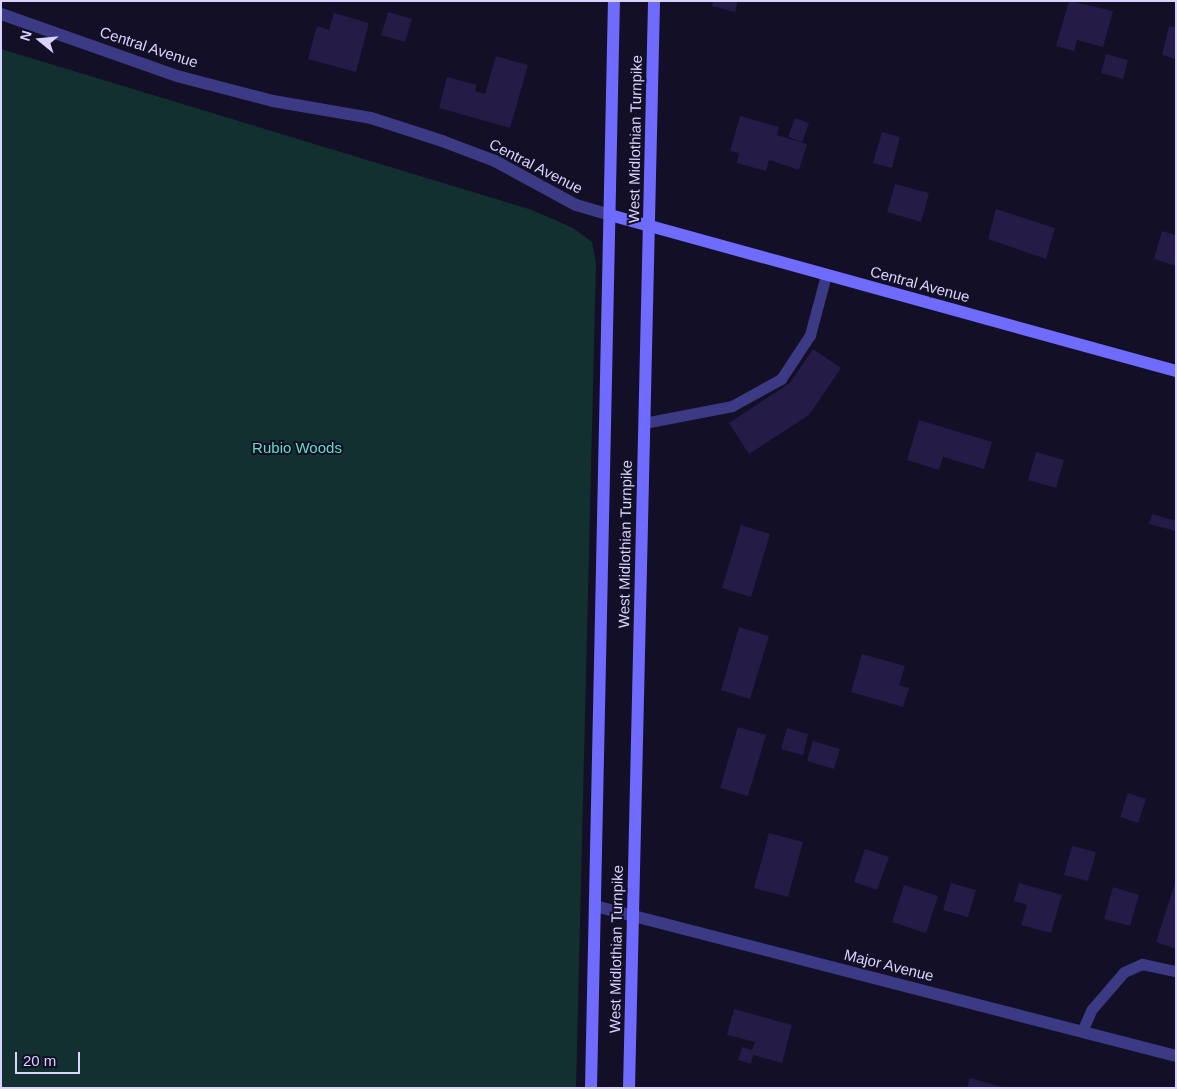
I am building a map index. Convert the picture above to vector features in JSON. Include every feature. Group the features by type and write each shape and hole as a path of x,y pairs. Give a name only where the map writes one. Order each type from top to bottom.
{"main road":[{"name":"West Midlothian Turnpike","path":"591,1088 614,1"},
{"name":"West Midlothian Turnpike","path":"629,1088 654,1"},
{"name":"Central Avenue","path":"610,215 1176,372"}],"street":[{"name":"Central Avenue","path":"1,14 177,76 273,101 371,118 442,141 495,161 576,205 610,215"},
{"name":"Major Avenue","path":"595,906 1176,1056"}],"lane":[{"path":"644,423 732,406 781,379 810,335 826,275"},
{"path":"1082,1032 1092,1009 1124,972 1142,964 1176,971"}],"green space":[{"name":"Rubio Woods","path":"1,49 532,210 573,228 592,242 596,263 576,1088 1,1088"}],"building":[{"path":"713,1 738,1 735,12 712,6"},
{"path":"1069,1 1113,11 1103,47 1077,40 1074,51 1056,46"},
{"path":"388,12 412,19 405,42 381,35"},
{"path":"334,13 369,23 356,72 308,59 317,26 329,30"},
{"path":"1169,26 1176,27 1176,59 1162,55"},
{"path":"1106,54 1128,60 1123,79 1101,73"},
{"path":"496,56 528,65 510,128 439,108 447,77 477,85 475,91 485,94"},
{"path":"740,116 779,127 777,135 807,144 799,170 769,160 766,171 737,163 739,153 730,151"},
{"path":"795,118 809,123 802,142 788,137"},
{"path":"882,132 900,137 892,168 873,163"},
{"path":"895,184 929,193 921,222 887,212"},
{"path":"996,209 1055,228 1046,259 988,239"},
{"path":"1162,231 1176,235 1176,266 1154,259"},
{"path":"813,349 841,368 809,415 749,454 729,423 790,383"},
{"path":"919,420 992,442 984,469 943,457 939,470 907,460"},
{"path":"1036,452 1064,460 1056,488 1028,480"},
{"path":"1152,514 1176,521 1176,531 1149,524"},
{"path":"741,525 770,534 751,597 722,588"},
{"path":"739,627 769,636 750,699 721,690"},
{"path":"862,654 905,666 899,685 909,688 903,707 851,692"},
{"path":"738,727 766,735 748,796 720,788"},
{"path":"787,728 808,734 803,755 781,749"},
{"path":"813,741 840,749 834,769 807,761"},
{"path":"1128,793 1146,799 1138,823 1120,817"},
{"path":"769,833 803,842 788,897 754,888"},
{"path":"1072,846 1096,852 1088,881 1064,875"},
{"path":"865,849 889,857 877,890 854,882"},
{"path":"951,883 976,890 968,917 943,910"},
{"path":"1019,883 1062,895 1051,933 1021,925 1027,905 1014,901"},
{"path":"1176,883 1176,949 1156,942"},
{"path":"904,885 938,896 926,933 892,922"},
{"path":"1113,887 1139,895 1130,926 1104,919"},
{"path":"734,1009 792,1025 782,1063 753,1055 751,1064 738,1060 742,1047 752,1050 755,1042 727,1035"},
{"path":"970,1078 1002,1087 1002,1088 967,1088"}]}
